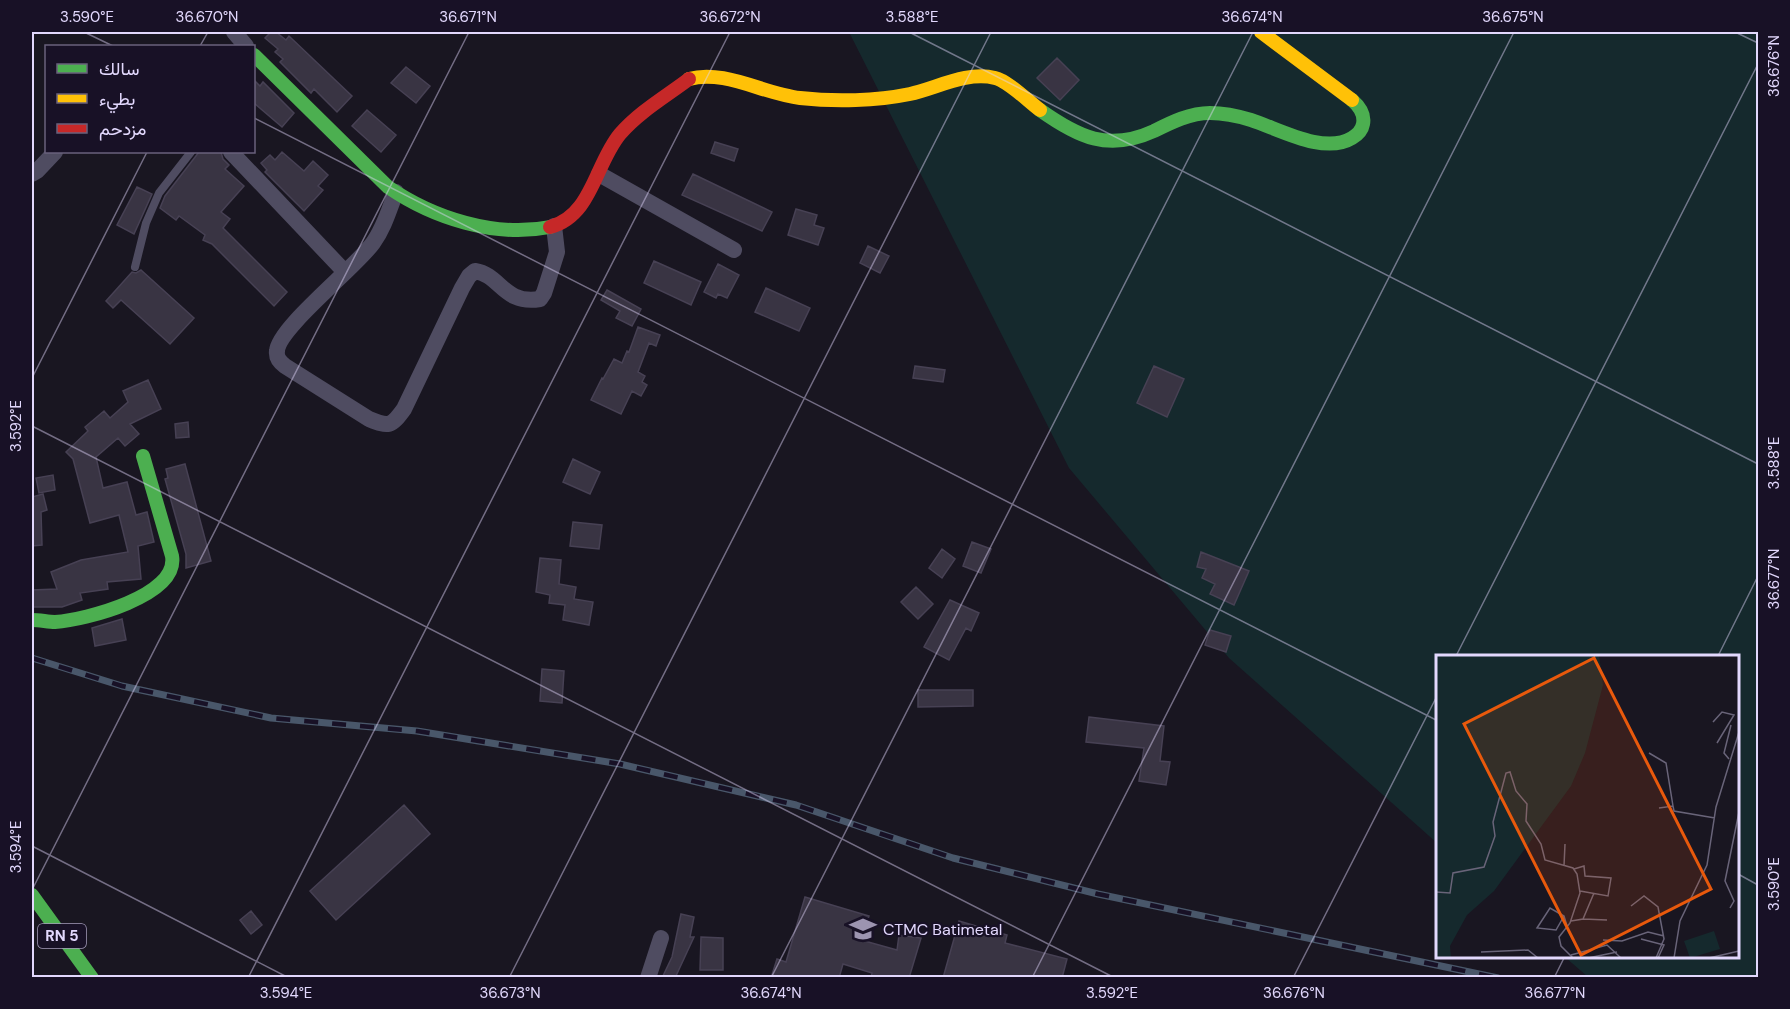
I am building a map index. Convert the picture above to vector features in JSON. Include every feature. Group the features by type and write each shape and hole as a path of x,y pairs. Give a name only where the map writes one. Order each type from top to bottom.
{"main road":[{"path":"255,56 396,192 439,214 511,231 545,229 563,223 581,207 612,145 630,124 689,79 697,76 727,80 773,93 811,99 899,96 921,93 979,77 998,79 1052,119 1076,132 1102,141 1126,142 1184,117 1212,113 1329,144 1343,142 1354,136 1362,128 1364,117 1358,105 1261,32"},
{"path":"32,620 54,622 119,607 144,597 162,583 168,575 173,564 165,524 143,456"},
{"name":"RN 5","path":"32,895 93,978"}],"street":[{"path":"32,174 54,153"},
{"path":"232,153 345,273"},
{"path":"599,174 734,250"},
{"path":"396,192 383,226 372,244 304,313 280,340 277,350 278,360 285,366 369,418 388,425 395,422 404,409 469,276 478,271 508,294 527,301 540,298 557,252 554,226"},
{"path":"648,978 661,938"}],"lane":[{"path":"135,267 146,224 159,194 190,153"}],"green space":[{"path":"849,32 1758,32 1758,977 1588,977 1566,958 1739,958 1739,655 1436,655 1436,842 1229,658 1069,468"}],"building":[{"path":"271,32 276,32 286,40 289,36 352,96 337,112 314,89 311,93 280,62 283,59 275,52 278,49 265,38"},
{"path":"1057,58 1079,80 1060,100 1037,78"},
{"path":"406,67 430,86 416,103 391,83"},
{"path":"255,81 260,86 263,82 294,113 282,127 255,104"},
{"path":"367,110 396,135 381,152 352,126"},
{"path":"715,142 738,149 734,161 711,153"},
{"path":"282,152 304,171 313,161 328,175 318,186 323,190 304,211 265,172 267,170 261,163 270,155 275,160"},
{"path":"198,153 221,153 223,159 229,165 225,169 244,186 221,212 230,219 223,228 287,292 274,306 212,244 203,240 205,235 179,216 176,220 160,208 165,196"},
{"path":"693,174 772,212 762,231 682,195"},
{"path":"137,187 152,194 134,234 117,225"},
{"path":"796,209 817,215 814,225 824,228 818,245 788,235"},
{"path":"868,246 889,256 880,273 860,263"},
{"path":"654,261 701,282 691,305 644,283"},
{"path":"718,264 739,275 727,298 718,294 716,298 704,292"},
{"path":"141,270 194,318 170,344 121,300 113,308 106,301 132,272 136,273"},
{"path":"766,288 810,308 799,331 755,312"},
{"path":"607,290 641,309 632,326 616,318 620,311 601,300"},
{"path":"638,327 660,335 656,346 649,343 638,372 645,376 642,382 647,385 641,396 632,391 621,414 591,400 614,359 622,363 627,351 629,352"},
{"path":"915,366 945,370 943,382 913,378"},
{"path":"1154,366 1184,379 1167,417 1137,403"},
{"path":"148,380 161,409 130,424 139,434 125,446 118,438 96,457 103,488 127,482 136,515 147,512 154,542 138,546 141,579 107,582 108,589 80,593 82,600 62,607 32,607 32,590 57,589 51,572 81,560 128,552 119,515 90,523 73,459 66,452 88,431 85,427 104,411 110,418 128,402 123,391"},
{"path":"188,422 189,437 176,438 175,424"},
{"path":"573,459 600,472 590,494 563,482"},
{"path":"185,464 211,561 186,568 186,554 165,479 168,478 166,469"},
{"path":"53,475 55,490 39,493 36,478"},
{"path":"43,494 47,510 41,512 42,545 32,546 32,497"},
{"path":"573,522 602,525 599,549 570,546"},
{"path":"972,542 991,549 981,573 963,566"},
{"path":"942,549 955,559 942,578 929,568"},
{"path":"1201,552 1249,571 1234,605 1210,594 1215,584 1202,578 1206,569 1197,567"},
{"path":"540,558 561,560 559,584 576,587 574,599 593,602 589,625 563,620 565,605 549,603 550,595 536,592"},
{"path":"916,587 933,604 918,619 901,602"},
{"path":"950,600 979,613 971,631 966,628 949,660 924,647"},
{"path":"122,619 126,640 95,646 92,628"},
{"path":"1210,630 1231,636 1226,652 1205,645"},
{"path":"542,669 564,671 562,703 540,701"},
{"path":"918,690 973,690 973,706 918,707"},
{"path":"1089,717 1164,726 1160,761 1170,762 1166,785 1139,781 1144,748 1086,742"},
{"path":"404,805 430,834 336,920 310,891"},
{"path":"805,897 869,916 861,940 897,950 899,935 921,938 909,978 871,978 872,973 843,964 839,978 771,978 777,959 786,962"},
{"path":"251,911 262,925 251,934 240,920"},
{"path":"681,914 694,917 690,937 694,937 675,978 662,978 672,957"},
{"path":"959,921 1007,935 1005,943 1067,959 1062,978 943,978"},
{"path":"701,937 723,938 723,970 700,970"}],"railway":[{"path":"32,658 122,686 271,718 417,731 620,764 796,805 953,858 1098,894 1498,978"}],"traffic: fast":[{"path":"255,56 388,187 406,198 465,223 508,230 550,227"},
{"path":"1040,110 1067,128 1108,141 1137,137 1181,119 1210,113 1241,117 1302,139 1328,144 1352,138 1362,128 1362,114 1352,100"},
{"path":"32,620 55,622 107,611 146,594 161,583 170,570 172,556 143,456"},
{"path":"32,895 92,978"}],"traffic: slow":[{"path":"1261,32 1352,100"},
{"path":"689,79 716,77 786,96 841,100 910,94 963,78 984,76 1006,83 1040,110"}],"traffic: jam":[{"path":"550,227 564,221 584,201 612,146 627,126 689,79"}],"place":[{"name":"CTMC Batimetal","path":"863,929"}]}
